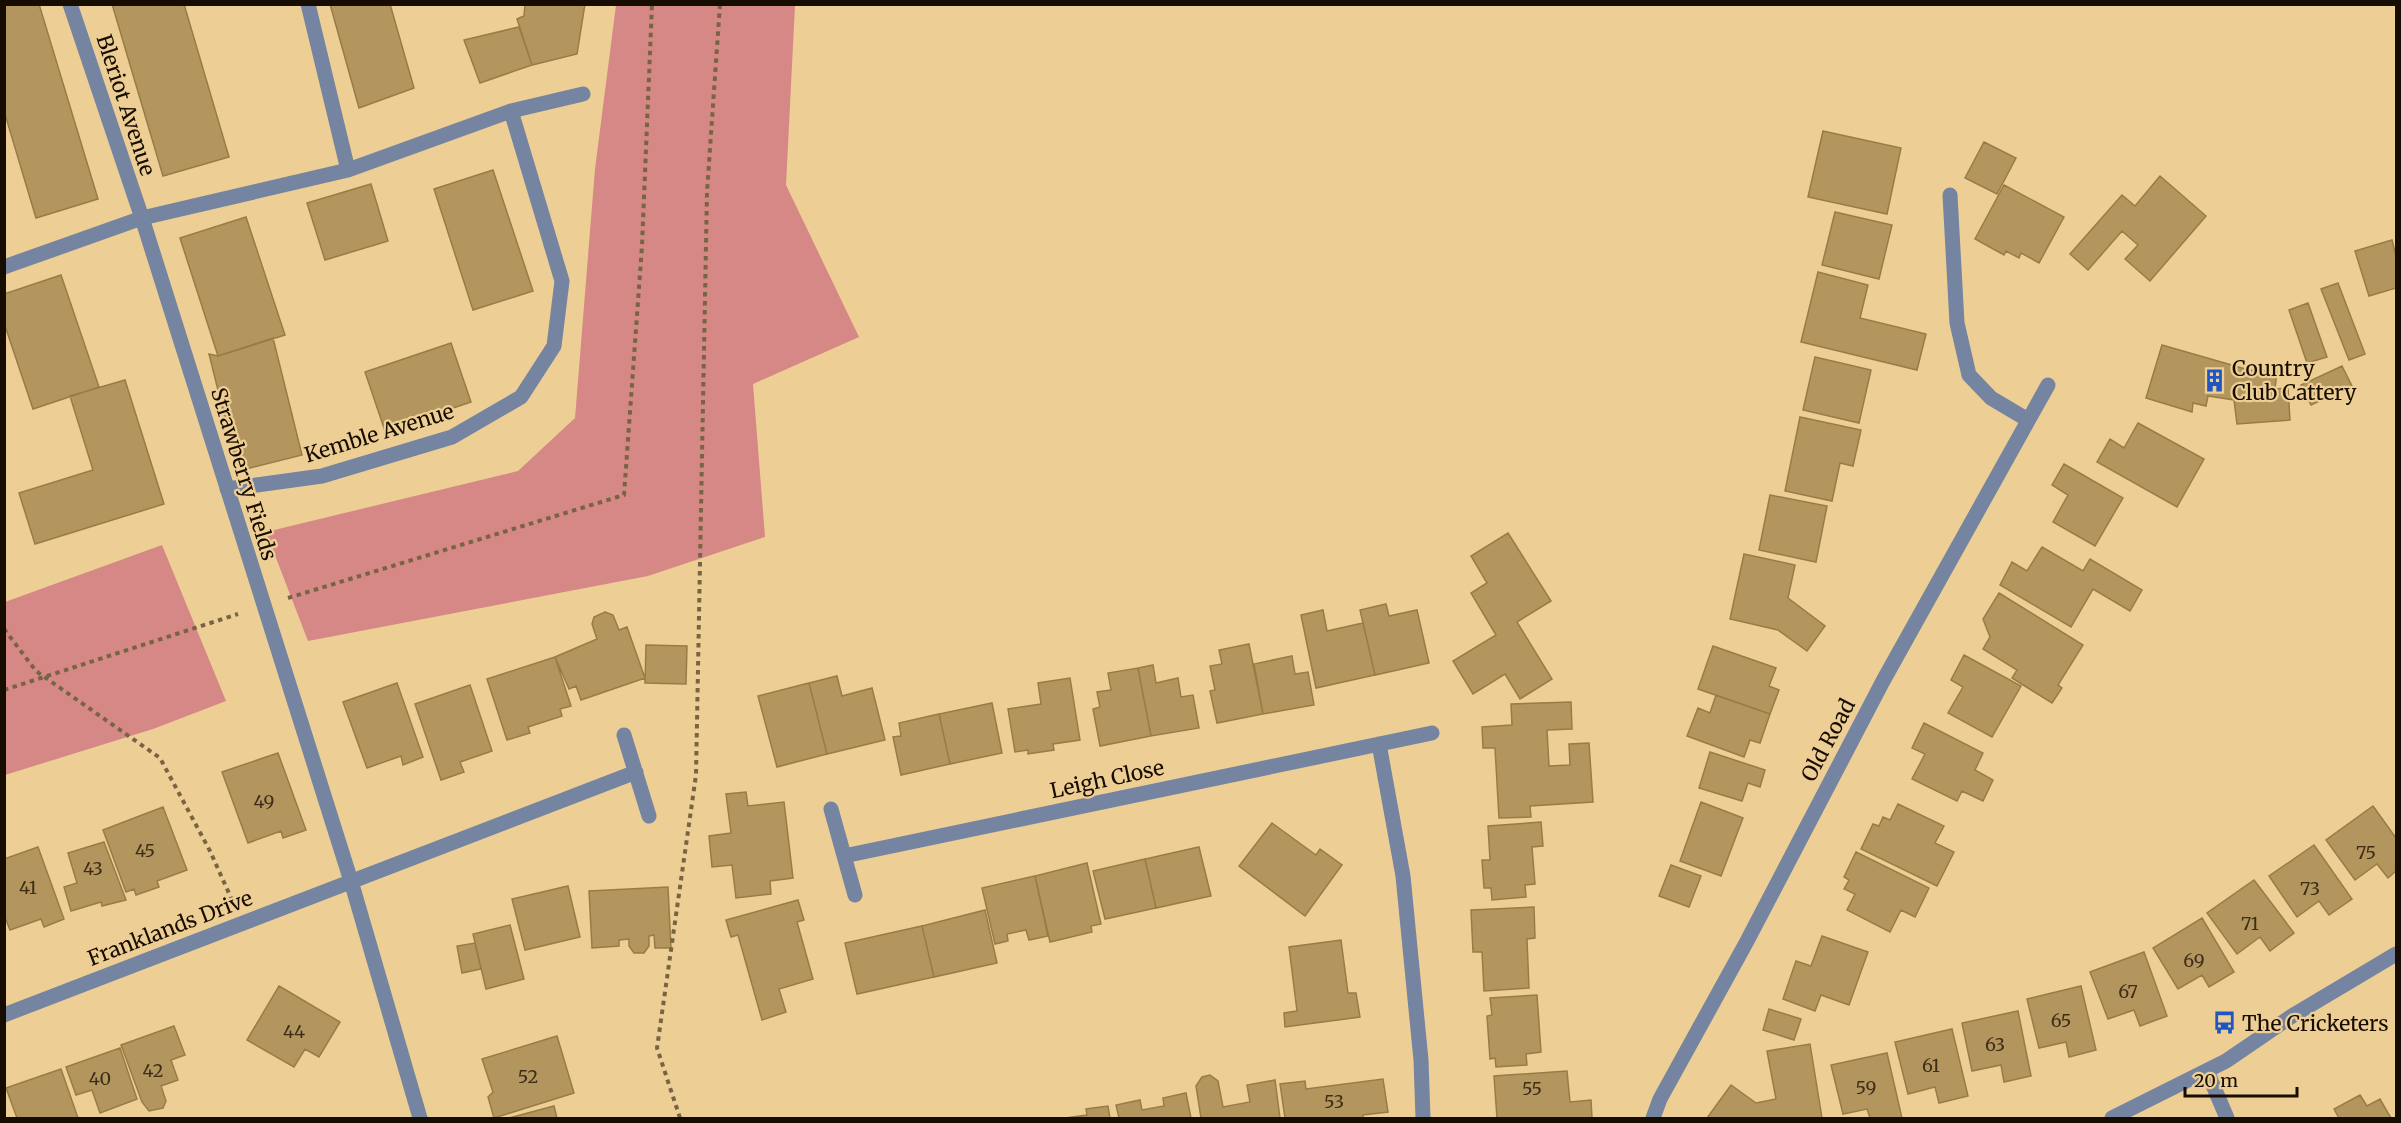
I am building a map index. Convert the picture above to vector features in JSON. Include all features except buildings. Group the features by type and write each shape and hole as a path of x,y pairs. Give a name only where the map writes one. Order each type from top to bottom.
{"street":[{"name":"Bleriot Avenue","path":"70,4 142,218"},
{"path":"308,4 348,170"},
{"path":"4,267 142,218 348,170 511,111 583,94"},
{"name":"Kemble Avenue","path":"227,489 322,476 452,437 521,397 554,346 561,281 511,111"},
{"path":"1950,195 1957,323 1969,375 1991,398 2028,420"},
{"name":"Strawberry Fields","path":"142,218 351,881"},
{"name":"Old Road","path":"1653,1119 1660,1099 1746,943 1883,681 2048,385"},
{"name":"Leigh Close","path":"844,856 1432,733"},
{"path":"624,735 649,816"},
{"path":"1379,744 1403,876 1421,1060 1423,1119"},
{"name":"Franklands Drive","path":"4,1015 636,772"},
{"path":"831,809 855,895"},
{"path":"351,881 420,1119"},
{"path":"2112,1119 2226,1061 2292,1016 2397,954"},
{"path":"2207,1071 2227,1119"}],"path":[{"path":"680,1119 657,1047 696,775 707,192 720,4"},
{"path":"4,629 36,671 160,758 210,851 242,923"}],"shaded area":[{"path":"616,5 795,5 786,185 859,337 753,384 765,537 648,576 308,641 266,532 518,471 575,418 595,169"},
{"path":"162,545 226,701 153,729 5,775 5,602"}],"place":[{"name":"Country Club Cattery","path":"2214,380"},
{"name":"The Cricketers","path":"2224,1023"}]}
